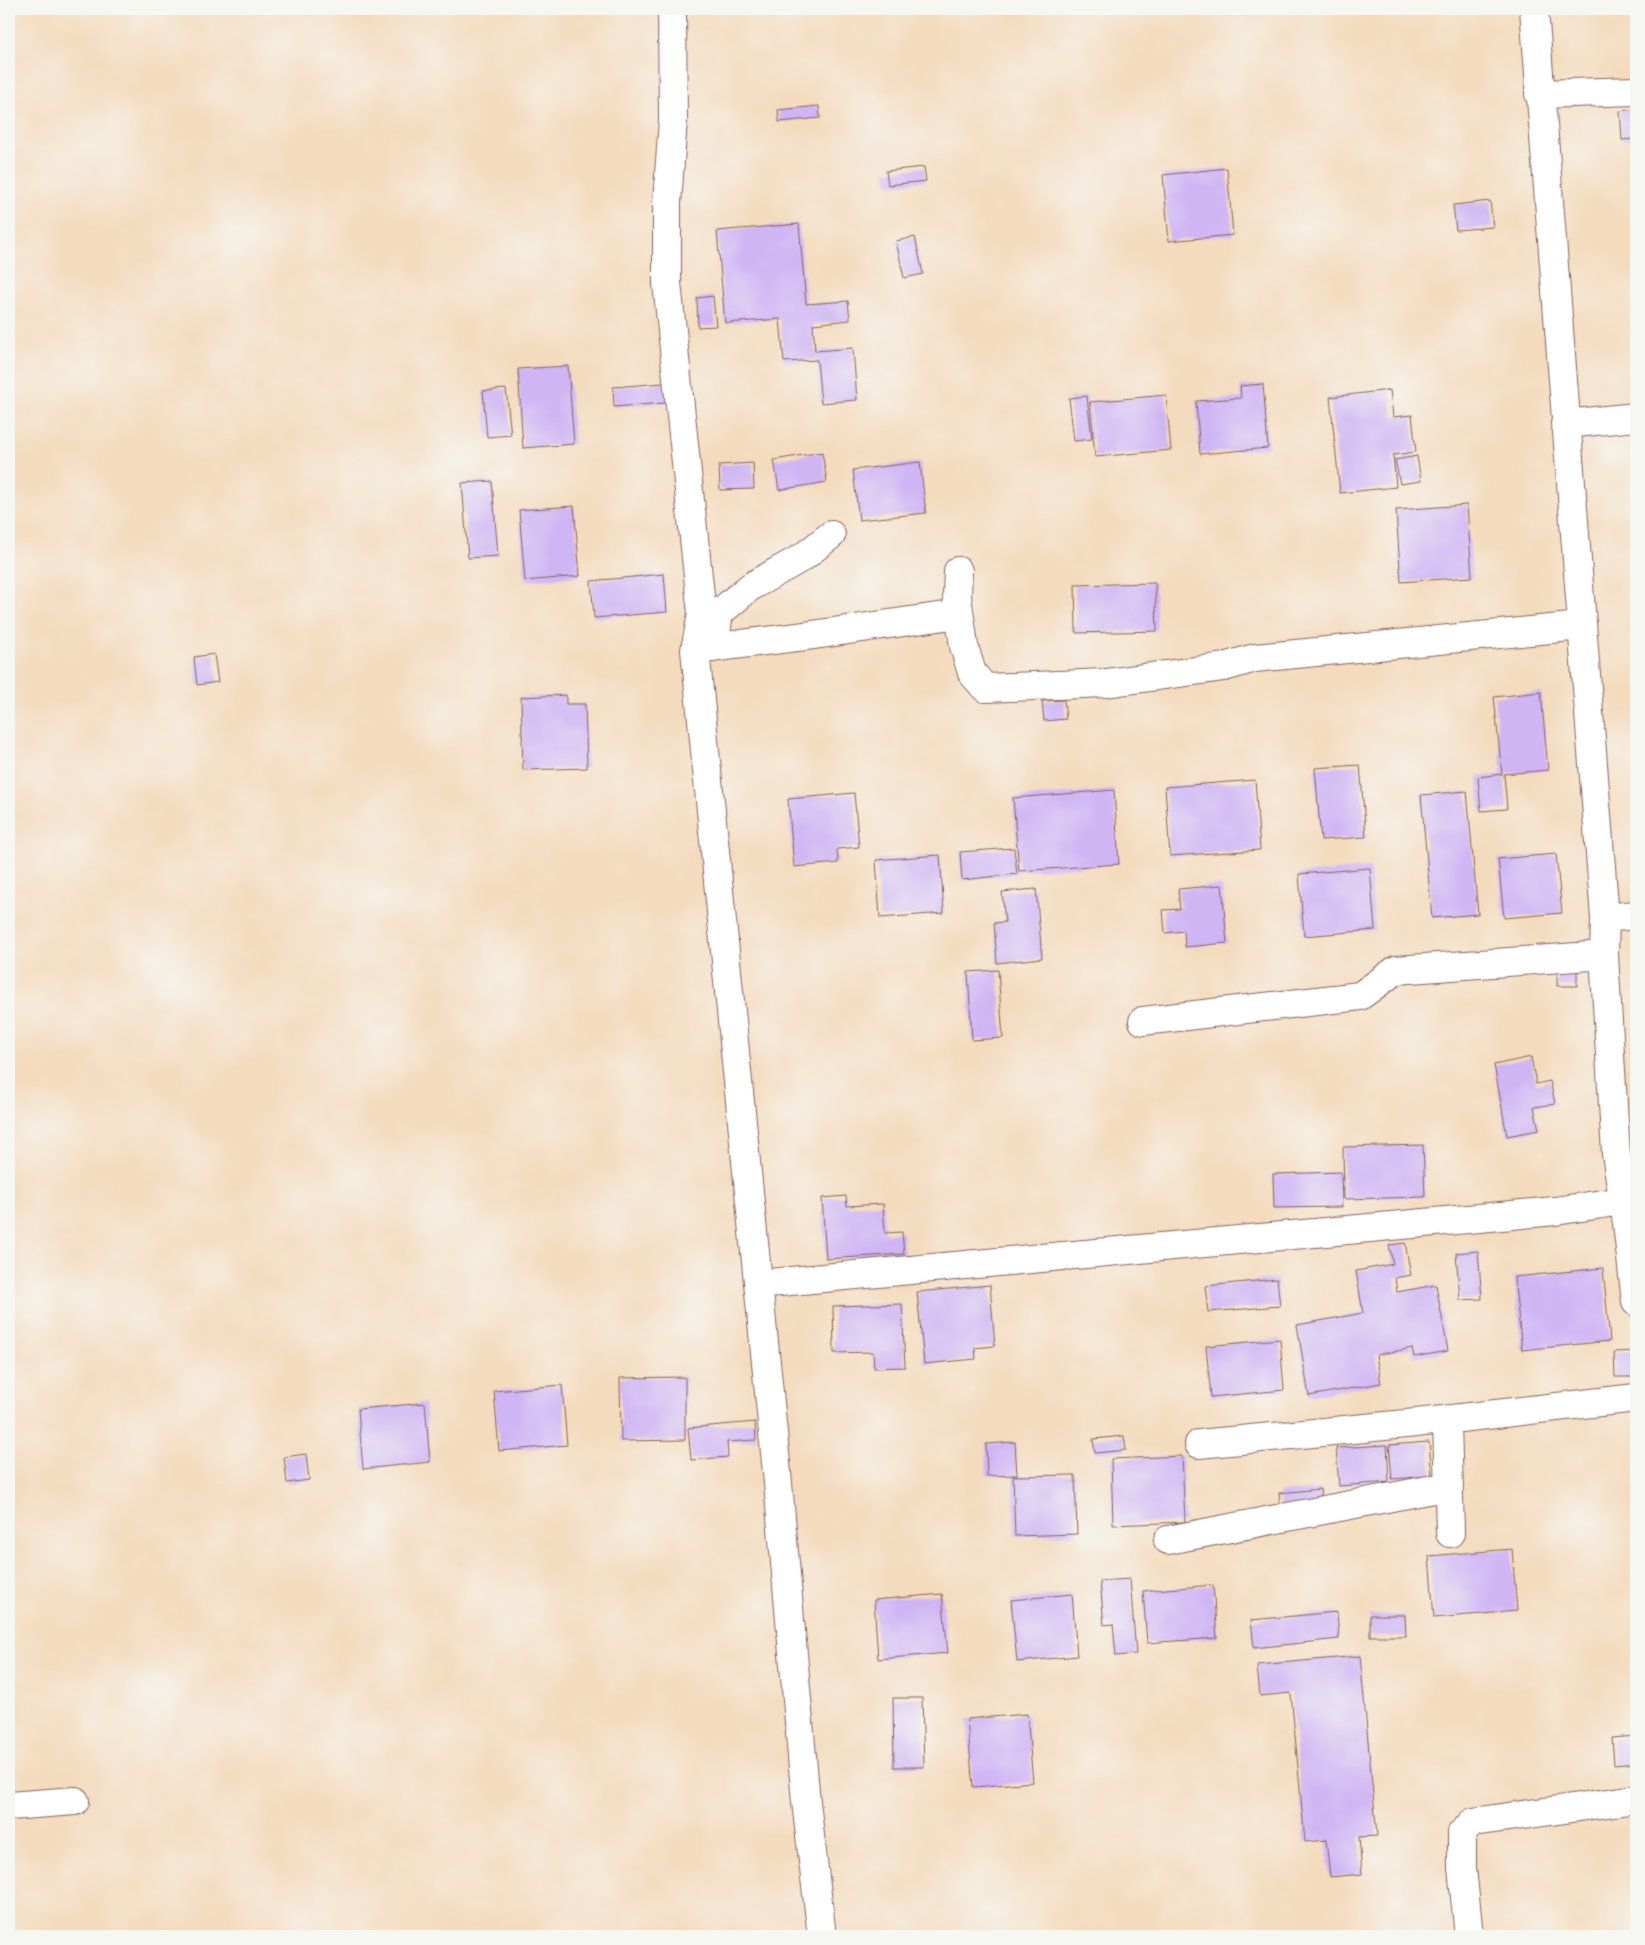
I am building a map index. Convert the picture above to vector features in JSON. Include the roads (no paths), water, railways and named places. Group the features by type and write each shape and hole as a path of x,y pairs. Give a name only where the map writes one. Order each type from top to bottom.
{"street":[{"path":"672,9 673,120 667,203 667,283 702,614 758,1284 778,1483 806,1802 822,1936"},
{"path":"1534,9 1539,94 1604,918 1604,955 1616,1154 1630,1199 1636,1302"},
{"path":"1539,94 1636,91"},
{"path":"1566,424 1636,417"},
{"path":"704,649 719,613 750,587 803,557 831,535"},
{"path":"958,571 957,596 964,646 972,674 985,688 1028,688 1106,683 1224,667 1255,658 1581,626"},
{"path":"704,649 959,614"},
{"path":"1604,918 1636,916"},
{"path":"1143,1021 1360,996 1396,970 1604,955"},
{"path":"758,1284 1555,1211 1630,1199"},
{"path":"1199,1444 1447,1420 1636,1398"},
{"path":"1447,1420 1450,1534"},
{"path":"1168,1540 1449,1486"},
{"path":"1469,1936 1462,1868 1462,1833 1473,1822 1636,1799"},
{"path":"9,1806 75,1801"}]}
